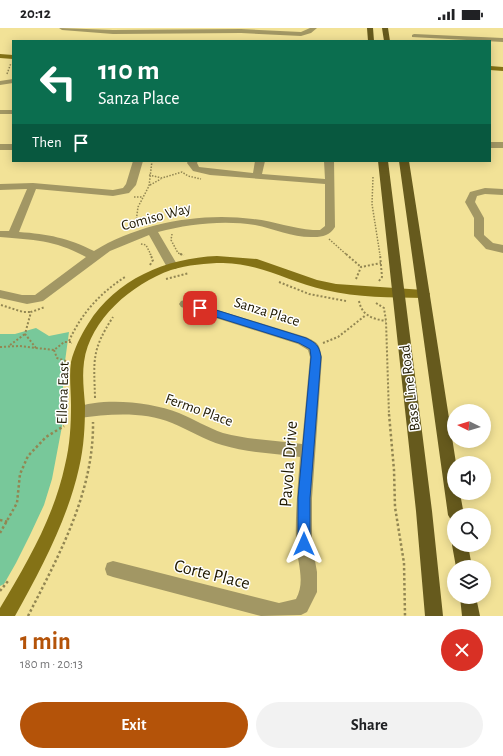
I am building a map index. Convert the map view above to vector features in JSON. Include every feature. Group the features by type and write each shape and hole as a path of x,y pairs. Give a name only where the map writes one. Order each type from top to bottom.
{"main road":[{"path":"370,28 371,40"},
{"path":"385,28 387,40"},
{"name":"Base Line Road","path":"383,162 424,511 434,616"},
{"name":"Base Line Road","path":"404,162 455,508"},
{"path":"469,604 471,616"}],"street":[{"path":"62,28 113,32 312,30"},
{"path":"149,40 151,32"},
{"path":"414,36 503,40"},
{"path":"0,56 12,60"},
{"path":"491,68 503,69"},
{"path":"0,83 10,79"},
{"path":"0,112 12,112"},
{"path":"491,145 503,145"},
{"path":"0,147 12,147"},
{"path":"0,187 33,186 127,195 138,162"},
{"path":"257,177 260,162"},
{"path":"323,233 330,227 331,218 329,162"},
{"path":"195,165 210,172 330,182"},
{"path":"13,234 33,186"},
{"path":"503,192 485,191 473,194 470,202 478,218 479,236 490,246 503,249"},
{"name":"Comiso Way","path":"0,294 19,299 37,299 94,256 123,240 152,227 209,220 246,221 276,226 304,234 323,233"},
{"path":"152,227 172,266"},
{"path":"0,234 49,238 71,244 94,256"},
{"name":"Ellena East","path":"6,616 36,562 56,519 70,476 76,443 79,357 92,326 112,300 138,281 172,266 209,259 238,260 258,263 304,281 326,287 424,294"},
{"name":"Sanza Place","path":"185,304 302,340 314,347"},
{"name":"Pavola Drive","path":"301,606 309,592 304,544 304,498 316,357 314,347"},
{"name":"Fermo Place","path":"78,412 124,408 153,412 176,418 195,429 223,439 308,450"},
{"name":"Corte Place","path":"113,569 279,612 301,606"}],"path":[{"path":"10,79 7,72 12,60"},
{"path":"150,185 149,175 152,162"},
{"path":"136,222 136,210 150,185 162,178 182,172 188,176 204,179"},
{"path":"149,175 162,178"},
{"path":"127,195 142,197"},
{"path":"128,231 131,224 136,222 144,221 152,227"},
{"path":"323,233 345,255 361,267"},
{"path":"136,243 146,245 154,260 151,264 146,266"},
{"path":"361,267 381,263"},
{"path":"356,281 361,267"},
{"path":"164,280 196,272"},
{"path":"54,350 59,345 69,341 79,319 108,288 127,276"},
{"path":"274,280 309,294 347,301"},
{"path":"353,301 365,302"},
{"path":"359,301 360,306 366,315 386,321"},
{"path":"370,302 376,302 384,308 386,321 388,405 394,470 395,507 404,564 405,616"},
{"path":"0,305 31,312 48,306"},
{"path":"9,346 25,334 31,312"},
{"path":"28,616 59,554 76,511 88,472 93,446 95,393 93,370 95,353 101,336 116,314"},
{"path":"314,347 338,337 366,315"},
{"path":"25,334 36,348"},
{"path":"69,341 72,342 70,348"},
{"path":"0,347 9,346 54,350"},
{"path":"54,350 55,356 58,359 66,361"},
{"path":"66,366 68,354"},
{"path":"64,431 65,419"},
{"path":"0,534 8,522 17,503 20,474 28,456 46,437 64,426"},
{"path":"0,520 8,522"},
{"path":"0,591 11,577"}],"green space":[{"path":"36,328 49,336 69,332 63,376 63,421 52,479 44,505 16,563 4,584 0,586 0,334 15,334"}],"route":[{"path":"200,308 302,340 314,347 316,357 304,498 304,544"}]}
